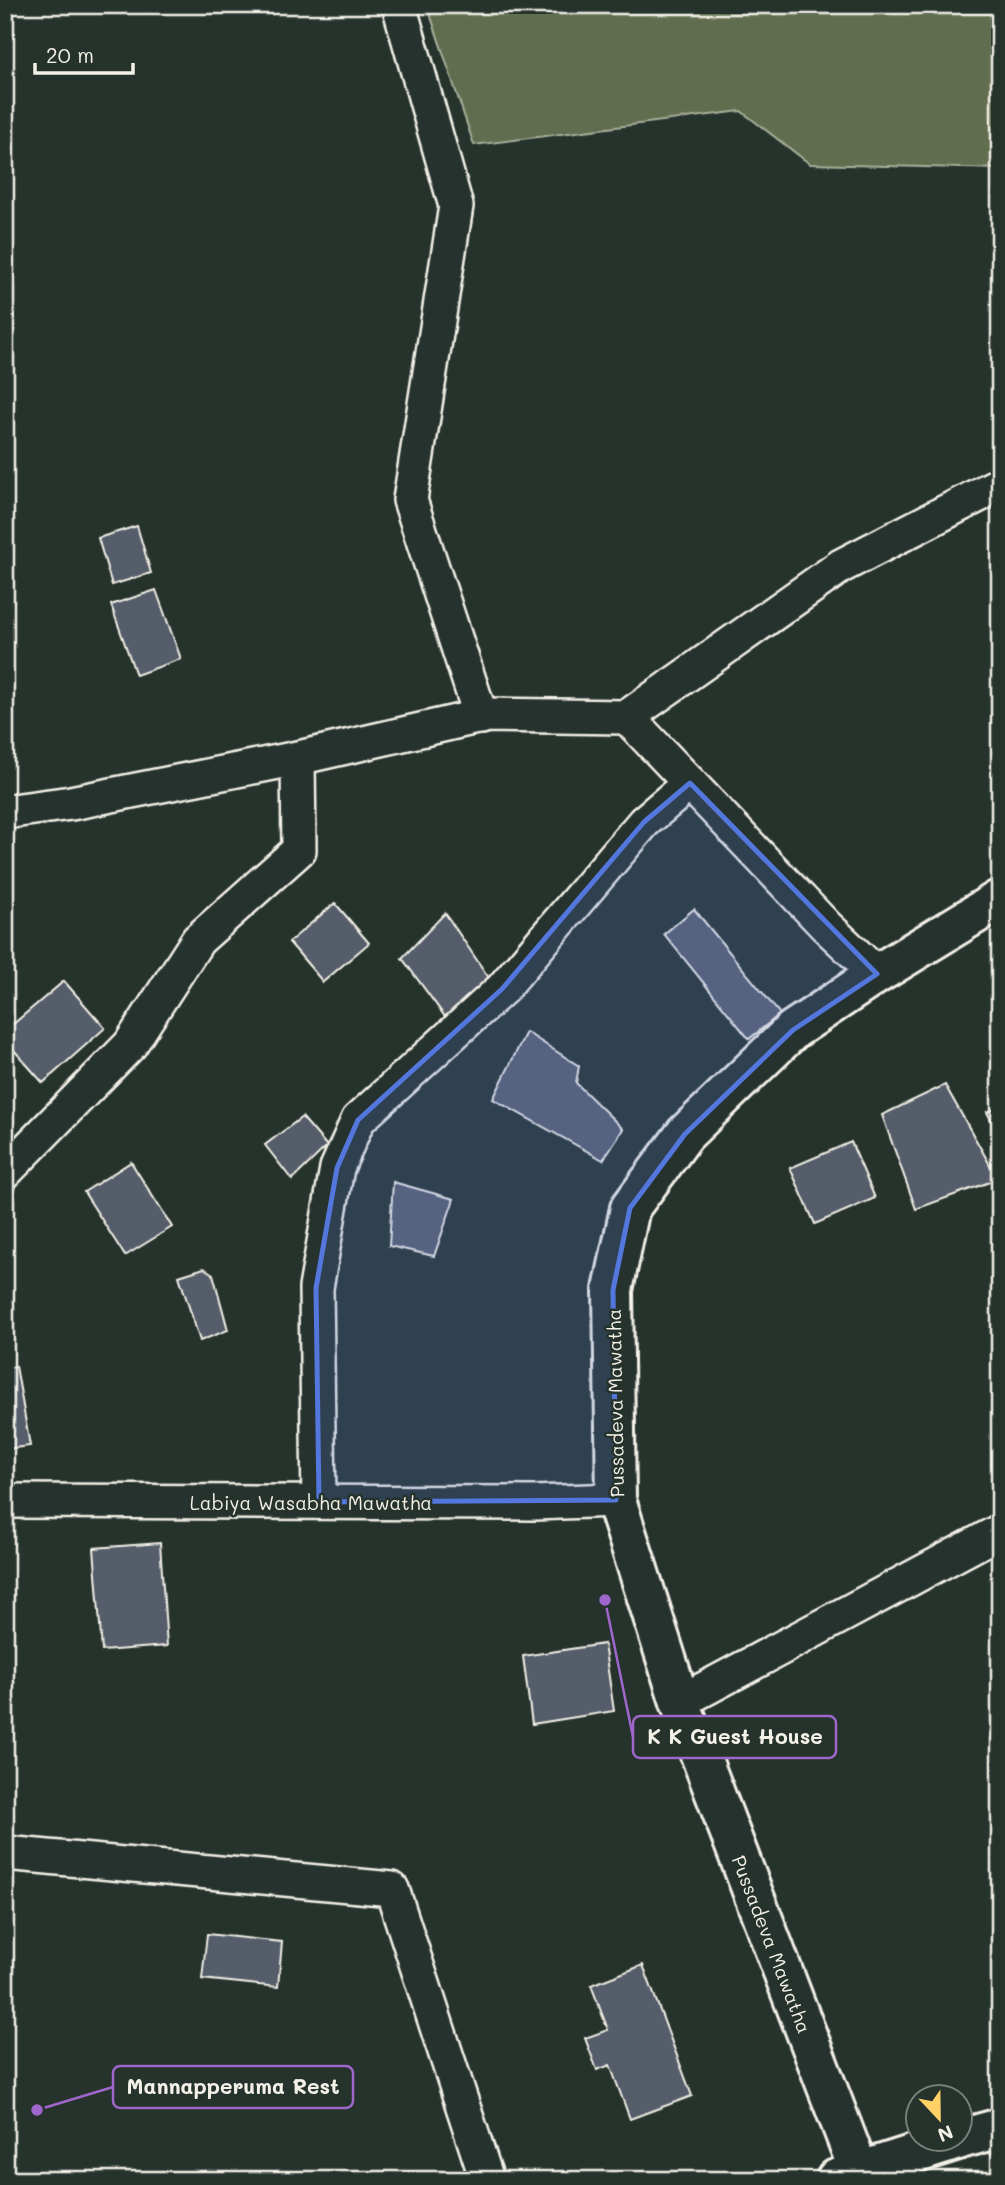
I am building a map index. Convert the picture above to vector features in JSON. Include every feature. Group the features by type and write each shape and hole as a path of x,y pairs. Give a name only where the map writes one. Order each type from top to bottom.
{"street":[{"path":"399,5 456,206 410,500 481,717"},
{"path":"5,812 71,803 298,758 486,715 627,717 841,566 1000,484"},
{"path":"627,717 826,926 877,974"},
{"path":"5,1172 130,1045 198,940 299,850 298,758"},
{"path":"318,1502 316,1288 337,1168 358,1120 502,989 644,822 690,783"},
{"name":"Pussadeva Mawatha","path":"846,2175 680,1702 616,1500 613,1290 630,1208 685,1134 793,1030 877,974 1000,899"},
{"name":"Labiya Wasabha Mawatha","path":"5,1501 534,1503 616,1500"},
{"path":"680,1702 1000,1531"},
{"path":"5,1853 392,1889 488,2180"},
{"path":"974,2135 1000,2128"},
{"path":"846,2175 912,2154"}],"highlighted area":[{"path":"690,783 877,974 793,1030 685,1134 630,1208 613,1290 616,1500 319,1502 316,1288 337,1168 358,1120 502,989 644,822"}],"green space":[{"path":"427,5 1000,5 1000,169 810,164 741,111 474,145"}],"building":[{"path":"137,526 151,573 112,585 98,538"},
{"path":"156,590 181,659 136,675 111,605"},
{"path":"335,903 369,943 323,982 289,942"},
{"path":"694,909 780,1014 749,1039 664,934"},
{"path":"445,913 491,981 446,1018 402,958"},
{"path":"64,981 105,1028 43,1083 5,1040 5,1031"},
{"path":"526,1032 579,1066 576,1083 623,1129 603,1160 493,1099"},
{"path":"945,1085 998,1179 916,1209 882,1115"},
{"path":"1000,1107 1000,1138 987,1112"},
{"path":"302,1117 327,1146 292,1180 265,1145"},
{"path":"851,1142 875,1198 815,1224 790,1168"},
{"path":"131,1162 172,1227 125,1256 84,1192"},
{"path":"393,1182 454,1199 434,1256 389,1246"},
{"path":"204,1268 213,1274 228,1330 200,1341 179,1276"},
{"path":"16,1366 30,1446 6,1449 5,1369"},
{"path":"160,1543 167,1646 102,1651 94,1548"},
{"path":"604,1644 614,1711 532,1724 523,1656"},
{"path":"207,1934 282,1942 278,1987 202,1979"},
{"path":"643,1965 692,2096 630,2119 610,2065 597,2070 585,2038 608,2030 591,1985"}],"place":[{"name":"K K Guest House","path":"605,1600"},
{"name":"Mannapperuma Rest","path":"37,2110"}]}
